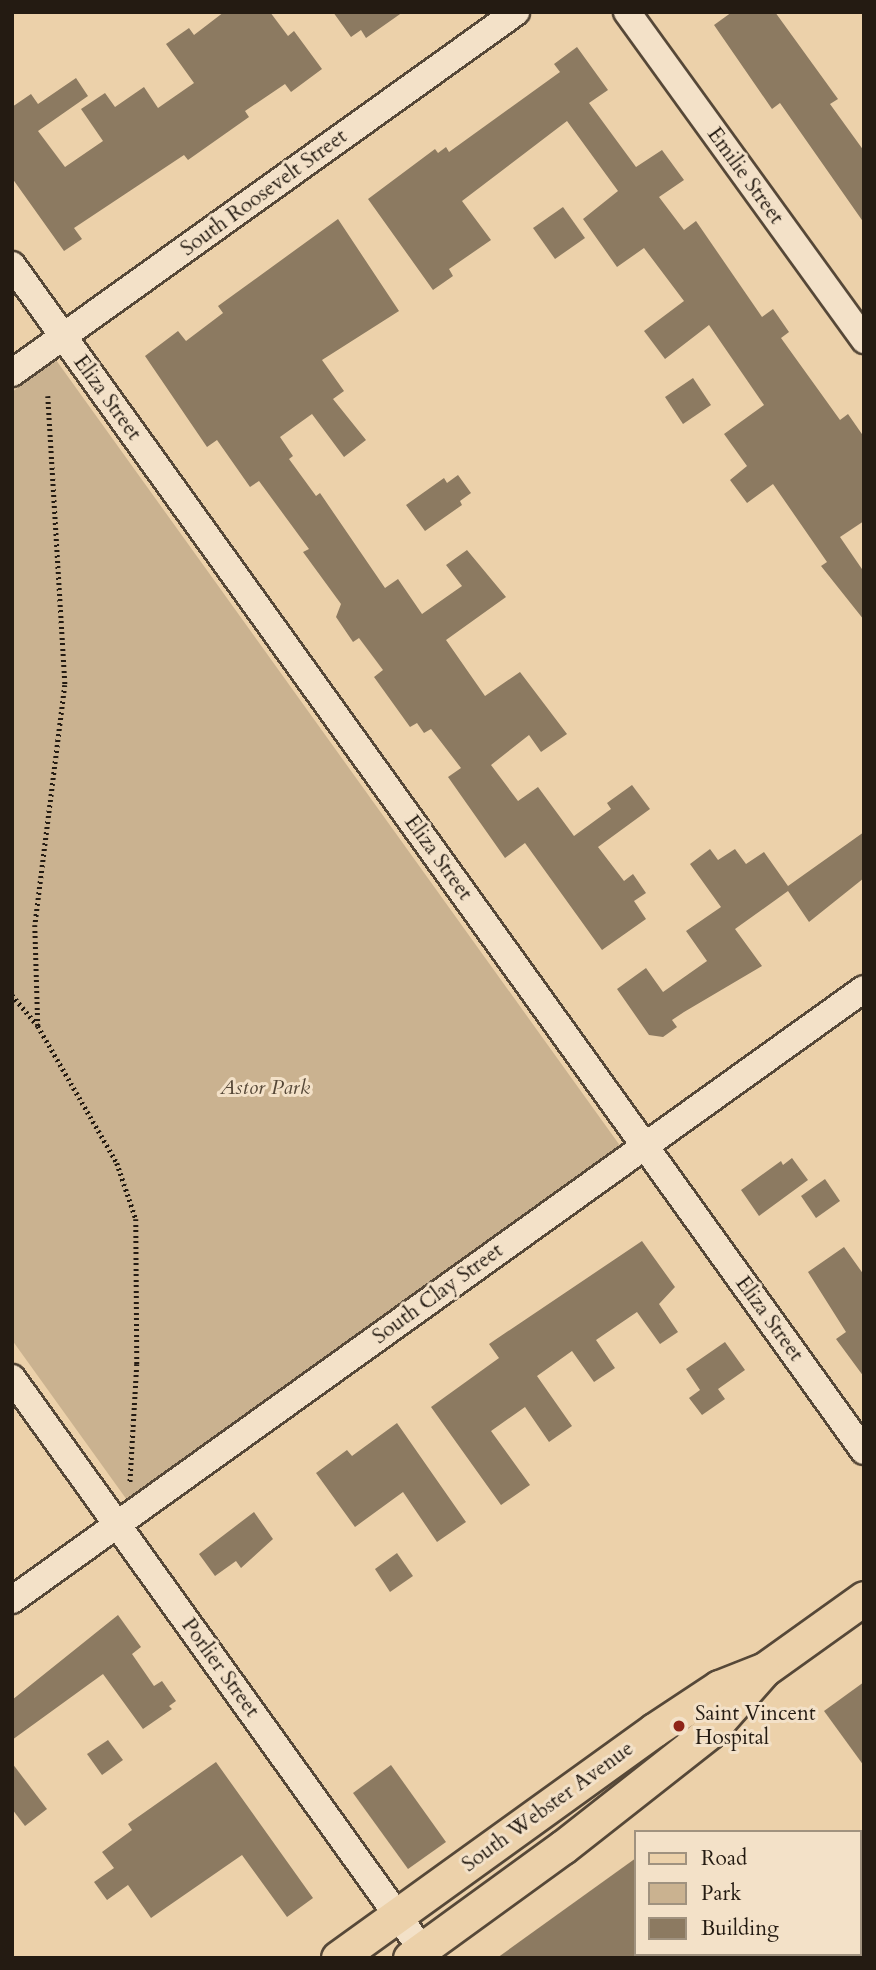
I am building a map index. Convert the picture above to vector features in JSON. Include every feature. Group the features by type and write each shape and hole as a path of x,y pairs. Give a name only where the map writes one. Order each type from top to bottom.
{"main road":[{"name":"South Webster Avenue","path":"420,1955 563,1847 709,1731 765,1669 864,1598"},
{"name":"South Webster Avenue","path":"338,1958 654,1730 719,1687 765,1669"}],"street":[{"name":"South Roosevelt Street","path":"12,373 516,12"},
{"name":"Emilie Street","path":"627,12 864,340"},
{"name":"Eliza Street","path":"12,265 864,1451"},
{"name":"South Clay Street","path":"12,1600 864,989"},
{"name":"Porlier Street","path":"12,1378 397,1916 420,1955"}],"path":[{"path":"38,1026 35,925 65,685 48,396"},
{"path":"12,995 38,1026 117,1163 136,1219 137,1364 130,1494"}],"green space":[{"name":"Astor Park","path":"56,360 621,1147 127,1500 12,1340 12,392"}],"building":[{"path":"224,12 270,12 288,36 294,31 322,69 291,92 285,84 245,111 249,117 188,160 184,155 74,228 82,239 64,251 12,178 12,107 31,94 38,104 76,78 88,96 38,131 65,167 103,141 81,109 105,93 115,107 144,87 158,108 194,83 166,44 189,28 194,35"},
{"path":"333,12 403,12 366,38 361,30 351,37"},
{"path":"732,12 775,12 838,99 830,104 864,151 864,223 780,103 772,109 714,25"},
{"path":"577,47 608,90 589,103 636,167 662,150 684,180 659,197 684,230 696,221 762,317 773,309 789,332 781,338 840,420 848,414 864,437 864,521 840,537 864,572 864,620 821,566 827,562 773,484 747,503 730,480 747,466 724,434 764,405 709,325 665,359 644,331 684,301 644,248 617,267 583,219 618,191 567,121 462,201 491,240 449,269 453,276 433,290 368,199 435,149 438,153 446,147 449,152 560,72 554,64"},
{"path":"563,207 585,238 555,259 533,228"},
{"path":"338,219 399,311 322,360 344,391 333,399 366,440 344,457 312,414 280,437 293,456 289,459 316,496 320,493 385,588 398,579 422,614 462,586 446,565 467,550 506,597 446,640 485,696 520,672 567,734 541,752 529,735 491,765 518,801 538,787 574,836 611,809 607,803 632,785 650,809 598,847 624,881 633,874 646,893 634,901 646,919 602,950 525,843 505,858 448,777 461,768 431,729 424,733 417,723 410,727 374,677 383,670 359,638 353,642 336,617 341,604 303,552 309,549 259,481 250,487 217,440 207,447 145,356 178,331 186,341 223,313 218,306"},
{"path":"693,378 711,405 683,424 665,397"},
{"path":"458,475 471,493 460,501 462,505 425,531 406,505 444,478 447,483"},
{"path":"864,832 864,878 809,922 788,891 735,929 762,966 672,1020 677,1027 663,1037 649,1035 617,989 646,968 663,992 707,961 686,931 721,907 690,864 710,849 718,860 735,849 746,864 764,852 788,886"},
{"path":"792,1158 808,1180 759,1216 741,1190 781,1161 783,1165"},
{"path":"825,1179 840,1201 816,1218 801,1196"},
{"path":"642,1241 675,1287 659,1304 678,1332 660,1344 637,1312 596,1340 615,1368 594,1382 572,1351 537,1376 572,1426 549,1442 525,1407 491,1431 530,1485 501,1505 431,1407 499,1358 489,1344"},
{"path":"844,1247 864,1275 864,1377 836,1339 846,1332 808,1272"},
{"path":"725,1342 745,1370 718,1389 725,1399 702,1415 689,1398 700,1390 686,1369"},
{"path":"397,1423 466,1522 437,1542 403,1492 355,1527 316,1473 347,1450 352,1456"},
{"path":"254,1512 273,1539 241,1568 236,1561 215,1576 199,1554"},
{"path":"397,1553 413,1576 390,1592 375,1569"},
{"path":"118,1615 141,1647 132,1654 154,1686 162,1681 176,1701 169,1706 172,1709 143,1729 103,1674 12,1740 12,1700"},
{"path":"864,1682 864,1766 824,1711"},
{"path":"108,1740 123,1760 102,1775 87,1754"},
{"path":"216,1762 313,1898 287,1917 242,1855 151,1918 128,1885 107,1900 94,1882 114,1868 102,1852 132,1830 128,1824"},
{"path":"12,1763 47,1809 25,1826 12,1809"},
{"path":"391,1765 446,1842 408,1869 353,1793"},
{"path":"634,1859 636,1958 497,1958"}],"place":[{"name":"Saint Vincent Hospital","path":"679,1726"}]}
